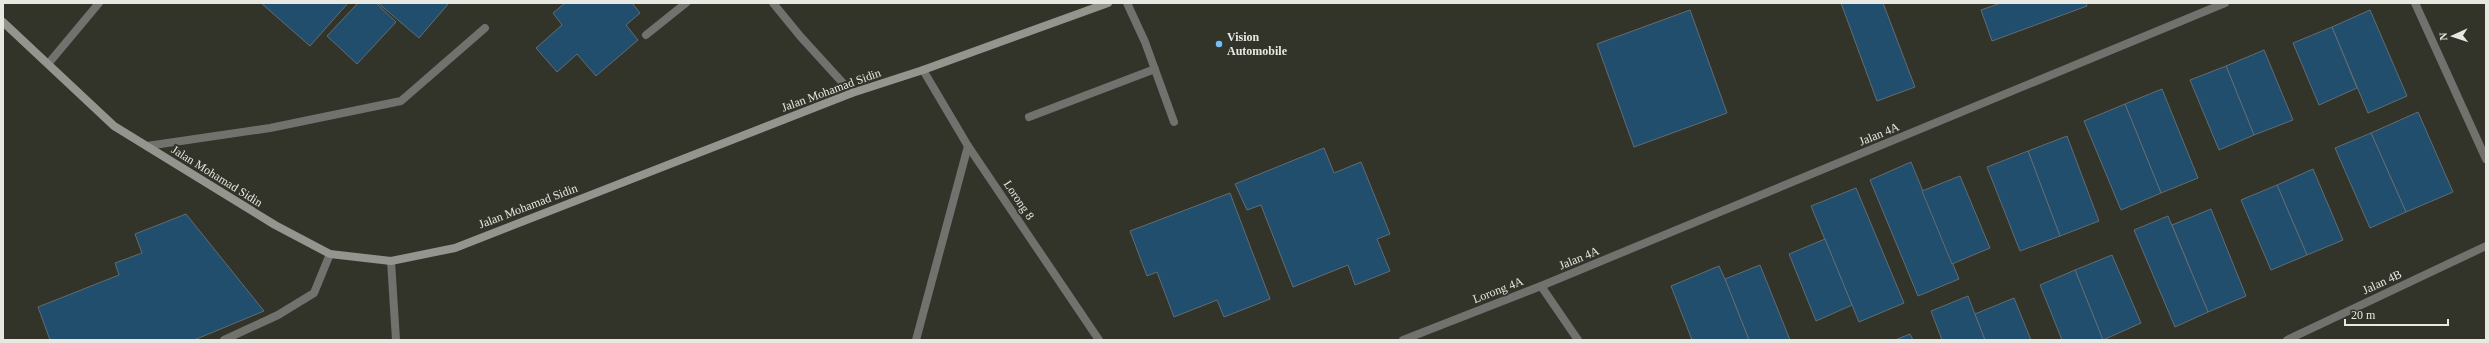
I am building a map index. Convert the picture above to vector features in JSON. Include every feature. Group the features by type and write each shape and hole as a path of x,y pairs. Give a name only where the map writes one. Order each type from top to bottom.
{"main road":[{"name":"Jalan Mohamad Sidin","path":"3,22 114,126 275,225 330,254 391,262 455,248 852,93 924,70 1108,3"}],"street":[{"path":"48,64 99,3"},
{"path":"646,35 686,3"},
{"path":"773,3 800,36 852,93"},
{"path":"1127,3 1174,122"},
{"name":"Jalan 4A","path":"1541,286 2225,3"},
{"path":"2415,3 2486,159"},
{"path":"147,146 270,128 400,101 485,28"},
{"path":"1029,117 1154,69"},
{"name":"Lorong 8","path":"924,70 968,146 1099,340"},
{"path":"916,340 968,146"},
{"name":"Jalan 4B","path":"2287,340 2486,246"},
{"path":"224,340 278,315 314,294 330,254"},
{"path":"391,262 396,340"},
{"name":"Lorong 4A","path":"1403,340 1541,286 1578,340"}],"building":[{"path":"261,3 348,3 310,46"},
{"path":"358,3 376,3 396,22 357,64 327,36"},
{"path":"378,3 449,3 419,38"},
{"path":"565,3 632,3 640,13 626,25 638,40 596,76 577,54 557,72 536,48 562,25 553,13"},
{"path":"1841,3 1883,3 1915,87 1877,101"},
{"path":"2001,3 2086,3 2087,6 1992,41 1981,10"},
{"path":"1690,10 1727,113 1634,147 1597,44"},
{"path":"2370,10 2407,96 2368,113 2332,27"},
{"path":"2332,27 2357,88 2319,105 2293,43"},
{"path":"2264,50 2293,120 2254,135 2226,66"},
{"path":"2226,66 2254,135 2219,150 2190,80"},
{"path":"2162,89 2198,178 2161,193 2125,104"},
{"path":"2125,104 2161,193 2121,210 2084,121"},
{"path":"2418,112 2453,192 2406,212 2371,133"},
{"path":"2371,133 2406,212 2370,228 2335,148"},
{"path":"2067,136 2099,221 2060,236 2028,151"},
{"path":"1324,148 1334,173 1361,162 1390,234 1377,239 1390,271 1355,285 1348,265 1293,287 1261,205 1247,210 1235,184"},
{"path":"2028,151 2060,236 2020,251 1987,167"},
{"path":"1911,162 1959,279 1918,296 1870,180"},
{"path":"2313,169 2343,240 2307,255 2277,185"},
{"path":"1960,176 1990,248 1952,264 1922,191"},
{"path":"2277,185 2307,255 2271,270 2241,200"},
{"path":"1856,188 1904,303 1859,322 1811,206"},
{"path":"1230,193 1270,299 1224,317 1217,300 1174,317 1157,272 1147,276 1130,231"},
{"path":"2211,209 2246,296 2208,312 2172,225"},
{"path":"186,214 264,311 194,340 50,340 38,307 119,275 115,263 142,253 135,234"},
{"path":"2168,216 2208,312 2175,327 2134,230"},
{"path":"1825,239 1852,305 1816,321 1789,254"},
{"path":"2112,255 2141,323 2103,340 2075,270"},
{"path":"1760,265 1790,340 1749,340 1725,279"},
{"path":"1719,266 1749,340 1692,340 1671,286"},
{"path":"2075,270 2103,340 2062,340 2040,285"},
{"path":"1968,296 1985,340 1942,340 1931,311"},
{"path":"2014,298 2031,340 1985,340 1975,314"},
{"path":"1910,334 1913,340 1895,340"}],"place":[{"name":"Vision Automobile","path":"1219,44"}]}
